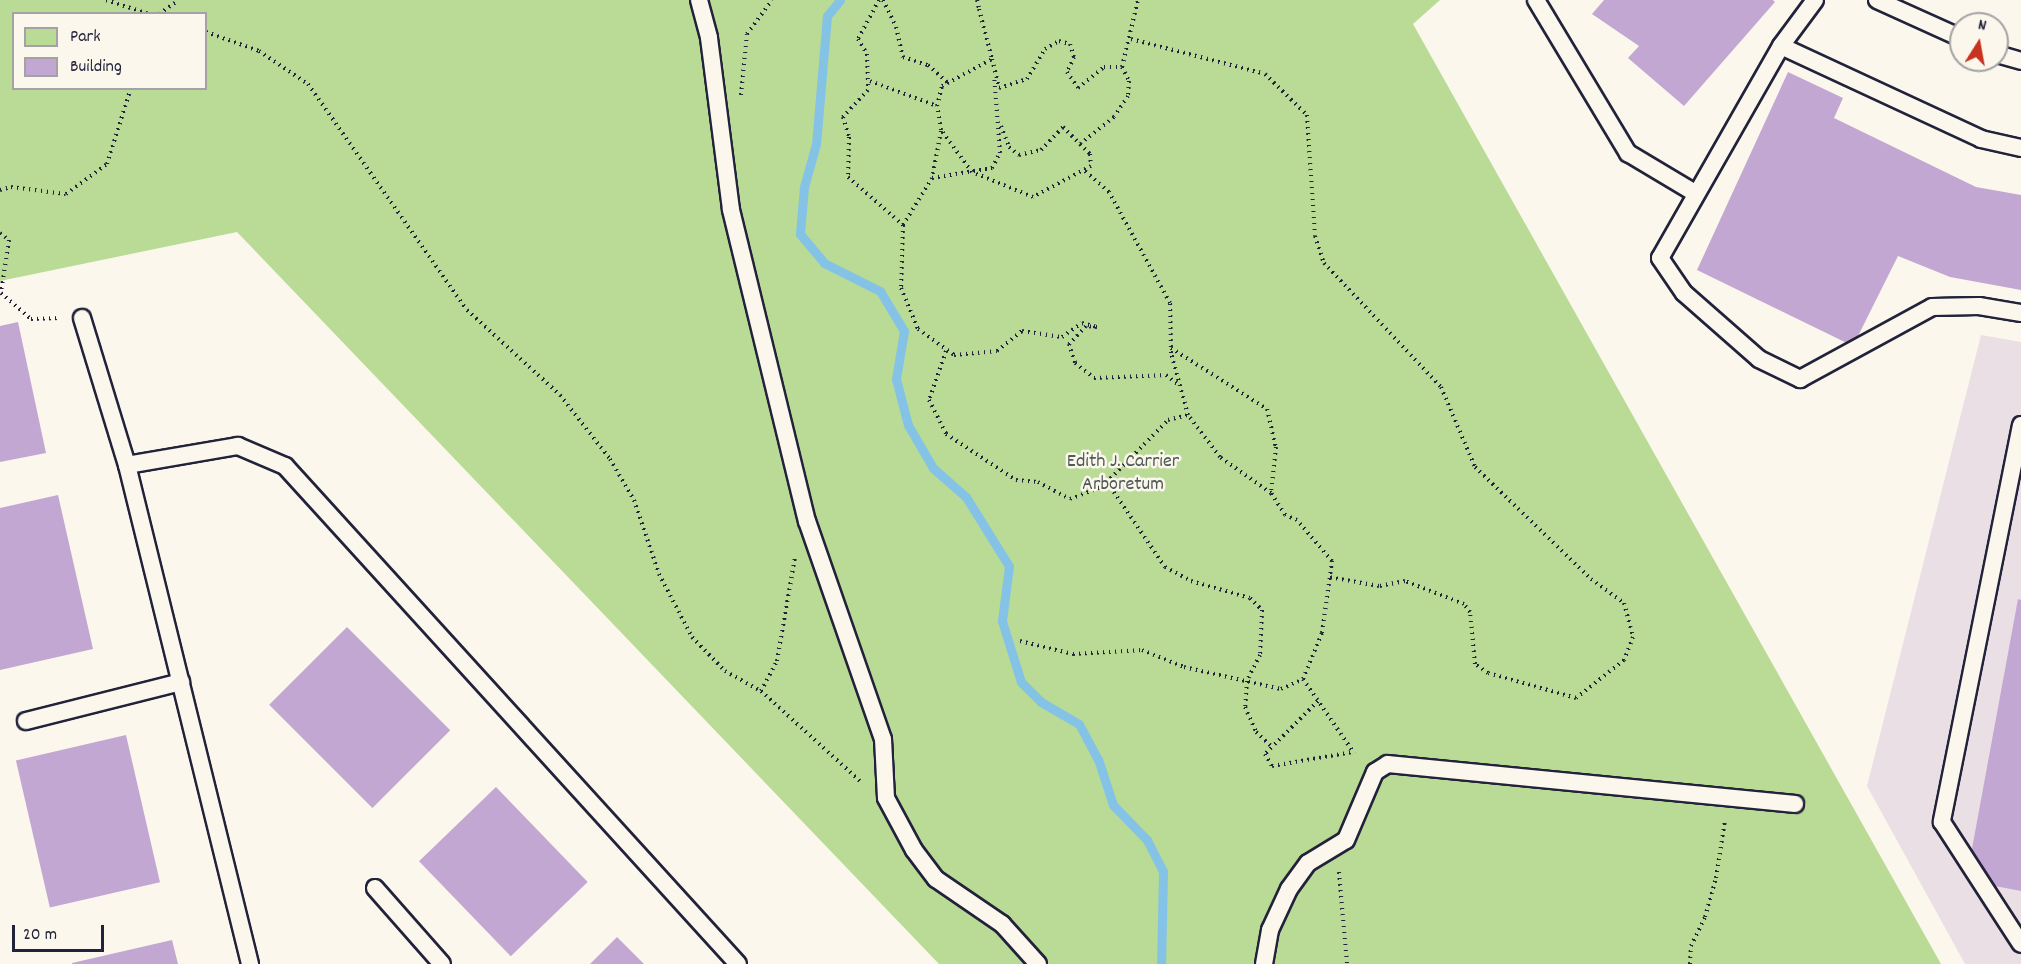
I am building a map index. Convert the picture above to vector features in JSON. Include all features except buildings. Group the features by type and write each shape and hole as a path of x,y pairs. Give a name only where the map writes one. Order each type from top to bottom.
{"lane":[{"path":"699,0 709,38 731,210 810,531 883,739 886,798 914,850 936,879 1002,924 1038,964"},
{"path":"1536,0 1628,153 1695,193"},
{"path":"1815,0 1781,46 1695,193 1660,258 1684,293 1759,359 1800,379 1932,307 1979,306 2021,313"},
{"path":"1877,0 1949,33"},
{"path":"1781,46 1981,139 2021,148"},
{"path":"82,318 127,465 250,964"},
{"path":"2021,424 1942,822 2021,944"},
{"path":"127,465 238,446 285,466 738,964"},
{"path":"26,721 181,682"},
{"path":"1264,964 1270,930 1289,889 1308,863 1337,848 1350,833 1378,769 1403,763 1729,795 1795,804"},
{"path":"375,888 442,964"}],"path":[{"path":"106,0 143,12"},
{"path":"162,12 179,0"},
{"path":"721,131 745,87 747,34 772,0"},
{"path":"881,0 858,39 867,54 870,81 858,105 843,117 848,177 903,225"},
{"path":"881,0 896,27 903,57 928,65 948,83"},
{"path":"977,0 999,88 1027,79 1045,49 1059,41 1070,44 1074,57 1067,72 1078,88 1104,67 1122,67"},
{"path":"1080,144 1114,117 1128,96 1129,81 1122,67 1131,39 1138,0"},
{"path":"207,32 260,51 308,84 454,294 494,339 572,408 610,459 634,500 659,574 692,637 720,667 761,691 856,779 886,798"},
{"path":"1131,39 1265,74 1307,115 1315,236 1324,263 1442,387 1475,467 1591,579 1624,603 1633,637 1624,660 1576,698 1488,673 1475,664 1470,612 1464,604 1405,581 1379,586 1329,577"},
{"path":"992,59 942,86 937,106 941,130 932,178 903,225 901,288 918,329 954,355 997,351 1022,331 1062,337 1069,344 1075,363 1094,378 1166,375 1179,386"},
{"path":"932,178 992,168 1000,153 992,59"},
{"path":"870,81 937,106"},
{"path":"0,190 11,187 66,194 107,164 130,90"},
{"path":"941,130 972,172 1033,197 1091,166 1090,154 1063,127 1041,150 1019,155 1009,147 999,122"},
{"path":"1020,641 1073,654 1142,650 1184,667 1281,689 1303,679 1322,633 1332,561 1297,520 1285,515 1271,493 1220,457 1188,416 1171,348 1170,303 1109,192 1084,170"},
{"path":"0,233 9,240 1,292 31,319 82,318"},
{"path":"1062,337 1082,324 1097,327 1086,326 1069,344"},
{"path":"1171,348 1267,410 1276,447 1271,493"},
{"path":"946,351 929,400 930,410 946,434 968,453 1016,480 1038,482 1070,499 1107,482 1168,420 1188,416"},
{"path":"1107,482 1165,567 1191,581 1250,598 1262,610 1260,655 1247,681 1248,720 1272,747"},
{"path":"761,691 779,654 794,557 810,531"},
{"path":"1303,679 1353,752 1378,769"},
{"path":"1318,701 1265,754 1272,766 1353,752"},
{"path":"1690,964 1691,946 1705,917 1716,878 1729,795"},
{"path":"1337,848 1347,964"}],"shaded area":[{"path":"1981,335 2021,342 2021,964 1965,964 1867,786"}],"green space":[{"name":"Edith J. Carrier Arboretum","path":"0,0 1440,0 1413,24 1941,964 939,964 237,232 0,281"}],"waterway":[{"path":"840,0 827,16 816,144 804,187 800,234 824,263 880,291 904,331 896,379 908,425 933,468 966,497 1009,566 1002,621 1021,682 1041,702 1079,724 1098,759 1113,805 1147,840 1163,872 1161,964"}]}
